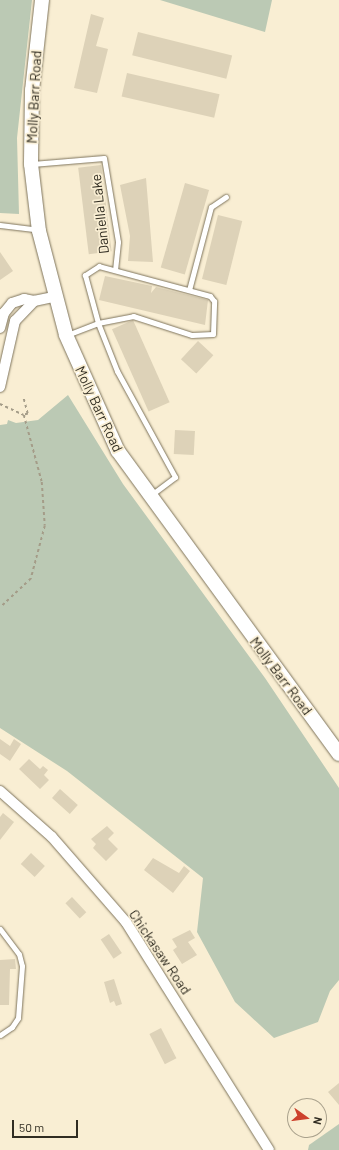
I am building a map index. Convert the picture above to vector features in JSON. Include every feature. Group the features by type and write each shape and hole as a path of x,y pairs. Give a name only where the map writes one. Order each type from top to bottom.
{"main road":[{"name":"Molly Barr Road","path":"42,0 32,90 31,164 39,231 54,297 66,335 118,451 149,497 339,754"}],"street":[{"path":"0,328 4,313 12,303 24,298 34,301 54,297"},
{"path":"0,387 16,321 34,301"},
{"name":"Chickasaw Road","path":"0,791 52,837 126,922 269,1150"}],"lane":[{"name":"Daniella Lake","path":"31,164 104,158 118,242 114,270"},
{"path":"190,290 211,207 226,197"},
{"path":"0,225 39,231"},
{"path":"66,335 98,323 133,316 192,334 213,334 214,301 210,296 114,270 94,266 85,275 98,323 116,371 175,477 149,497"},
{"path":"0,929 19,954 22,966 18,1018 12,1027 0,1036"}],"path":[{"path":"24,399 28,414 24,415"},
{"path":"0,404 24,415"},
{"path":"0,608 31,579 45,526 42,482 24,415"}],"green space":[{"path":"0,0 32,0 17,138 19,214 0,213"},
{"path":"160,0 272,0 265,32"},
{"path":"68,395 123,484 265,678 339,788 339,980 330,991 318,1022 274,1038 235,1002 197,932 203,878 67,771 0,728 0,425 7,424 8,420 16,423 38,420"},
{"path":"339,1124 339,1150 308,1150 309,1145 319,1138 327,1138 327,1132"}],"building":[{"path":"91,14 104,18 96,46 108,49 97,93 74,88"},
{"path":"138,32 232,55 226,79 132,55"},
{"path":"127,73 220,94 214,118 122,96"},
{"path":"101,165 112,251 89,254 78,168"},
{"path":"146,178 153,262 128,261 130,236 120,185"},
{"path":"185,183 209,190 185,274 161,268"},
{"path":"218,215 242,221 226,285 202,279"},
{"path":"0,252 13,271 0,280"},
{"path":"105,276 152,286 151,293 156,287 208,300 205,325 99,300"},
{"path":"133,320 170,402 149,412 112,329"},
{"path":"198,341 213,355 196,374 181,359"},
{"path":"175,430 195,431 194,455 174,454"},
{"path":"0,739 10,746 14,739 21,744 10,761 0,754"},
{"path":"29,759 40,769 43,766 48,770 44,775 49,780 40,789 19,769"},
{"path":"60,789 78,805 70,814 52,798"},
{"path":"3,813 14,822 0,840 0,817"},
{"path":"107,826 114,833 108,839 118,849 106,861 93,848 96,844 91,839"},
{"path":"31,853 45,866 35,877 21,864"},
{"path":"153,858 179,873 184,866 190,871 173,893 144,870"},
{"path":"72,897 86,912 80,918 65,903"},
{"path":"190,930 195,938 188,942 197,955 182,964 173,950 177,947 172,939"},
{"path":"109,934 122,953 114,959 101,940"},
{"path":"15,959 16,969 10,969 9,1005 0,1005 0,960"},
{"path":"114,979 122,1004 116,1006 114,1001 110,1003 104,982"},
{"path":"161,1028 176,1058 165,1064 149,1034"},
{"path":"339,1083 339,1105 328,1092"}]}
